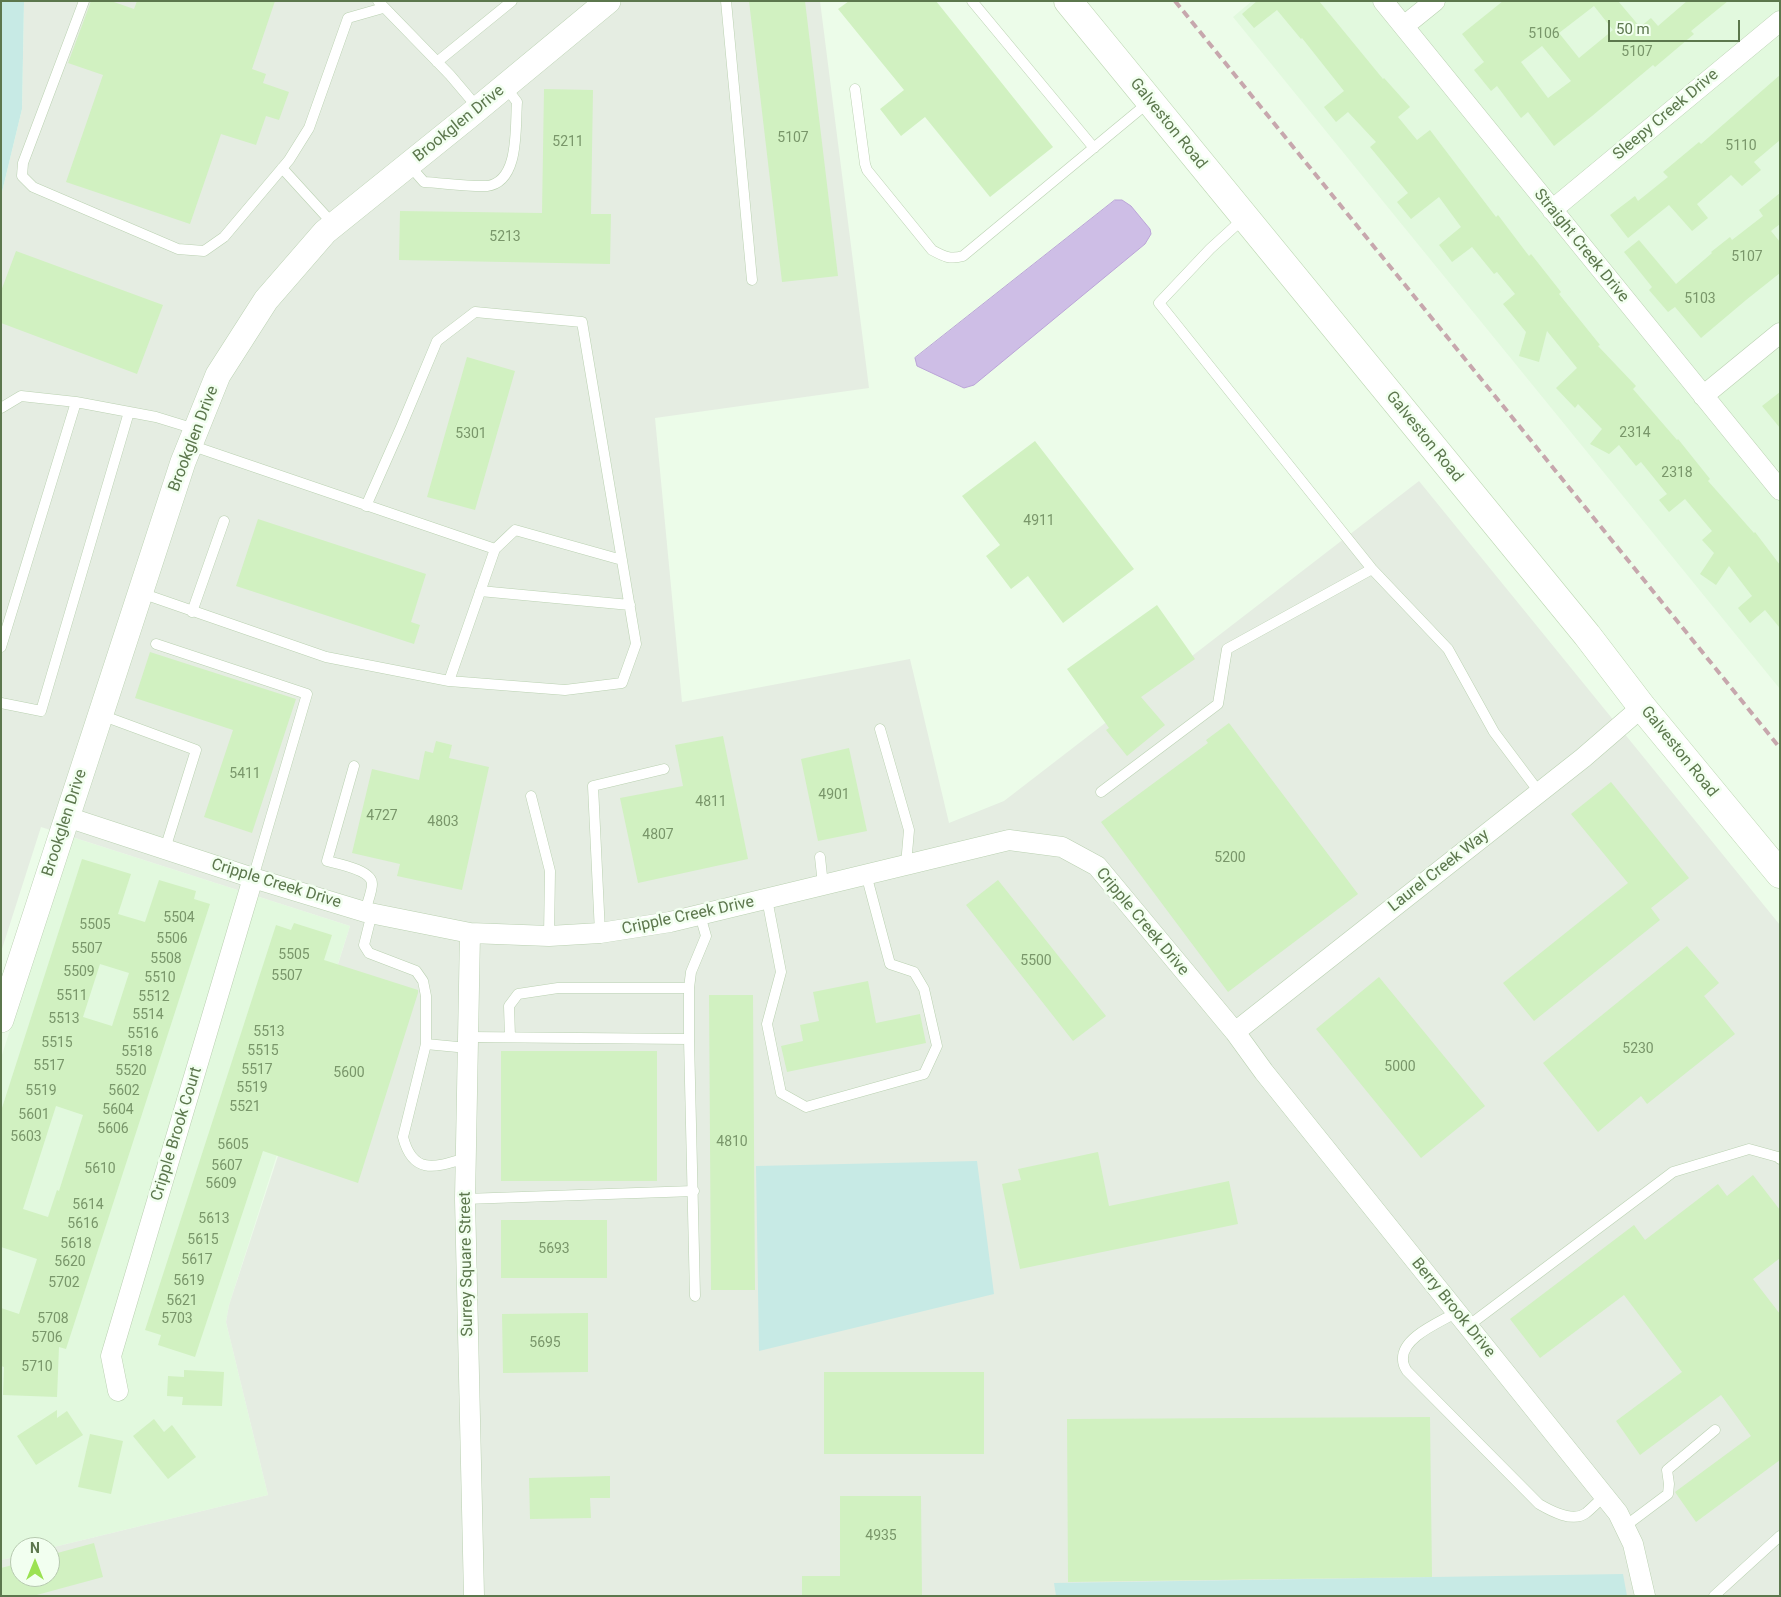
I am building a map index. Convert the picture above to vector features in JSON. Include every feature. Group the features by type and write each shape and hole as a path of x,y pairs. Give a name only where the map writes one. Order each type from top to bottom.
{"main road":[{"name":"Galveston Road","path":"1068,1 1780,874"}],"street":[{"name":"Brookglen Drive","path":"1,1020 140,593 193,437 218,375 266,300 325,232 608,1"},
{"name":"Straight Creek Drive","path":"1383,1 1780,490"},
{"path":"1404,26 1435,1"},
{"name":"Sleepy Creek Drive","path":"1552,210 1780,21"},
{"path":"1703,396 1780,334"},
{"name":"Laurel Creek Way","path":"1235,1032 1583,758 1642,707"},
{"name":"Cripple Creek Drive","path":"67,817 253,878 369,912 470,932 550,936 600,933 670,922 1009,840 1062,847 1097,866 1235,1032"},
{"name":"Cripple Brook Court","path":"118,1390 111,1356 253,878"},
{"name":"Surrey Square Street","path":"470,932 465,1198 474,1596"},
{"name":"Berry Brook Drive","path":"1235,1032 1264,1072 1618,1513 1633,1544 1645,1596"}],"lane":[{"path":"84,1 23,163 22,176 33,187 178,249 204,251 224,237 282,168 309,128 348,18 380,4 479,108"},
{"path":"437,62 512,1"},
{"path":"726,1 752,280"},
{"path":"972,1 1094,148"},
{"path":"408,165 424,182 487,186 500,182 509,170 513,160 517,102 505,86"},
{"path":"855,89 867,170 932,250 944,257 954,259 963,256 1150,101"},
{"path":"282,168 334,225"},
{"path":"1244,217 1210,249 1159,303 1372,569 1448,650 1494,732 1539,792"},
{"path":"140,593 326,656 450,682 565,690 622,683 636,644 582,322 475,312 437,342 402,427 366,506"},
{"path":"1,408 21,396 76,402 156,417 193,437 366,506 495,549"},
{"path":"1,647 76,402"},
{"path":"1,703 41,711 130,412"},
{"path":"192,612 224,521"},
{"path":"450,682 495,549 515,530 622,560"},
{"path":"1101,792 1218,704 1227,649 1372,569"},
{"path":"480,591 630,605"},
{"path":"156,644 307,694 253,878"},
{"path":"100,715 196,750 165,849"},
{"path":"880,729 909,830 906,865"},
{"path":"354,766 327,861 364,872 370,877 372,883 364,945 369,953 416,971 423,981 426,996 426,1044 403,1137 407,1151 416,1162 427,1166 437,1167 466,1158"},
{"path":"600,933 593,786 664,769"},
{"path":"531,796 550,871 550,936"},
{"path":"820,857 823,885"},
{"path":"767,899 781,972 767,1024 781,1093 806,1107 924,1074 937,1046 924,989 914,972 890,964 866,874"},
{"path":"695,1296 689,988 691,972 706,936 700,915"},
{"path":"510,1037 510,1006 518,994 558,988 689,988"},
{"path":"426,1044 468,1043 510,1037 689,1039"},
{"path":"1604,1496 1584,1515 1571,1516 1554,1513 1539,1504 1407,1371 1402,1361 1408,1344 1422,1332 1462,1319 1673,1172 1749,1150 1778,1157 1780,1160"},
{"path":"465,1198 694,1191"},
{"path":"1624,1527 1668,1494 1667,1470 1714,1430"},
{"path":"1714,1596 1780,1536"}],"shaded area":[{"path":"1,1 24,1 22,109 1,196"},
{"path":"24,1 820,1 869,388 655,418 682,702 910,659 949,823 1004,801 1419,481 1780,925 1780,1596 1,1596 1,1560 10,1558 10,1587 60,1587 60,1546 268,1495 226,1322 229,1305 350,926 41,827 1,952 1,196 22,109"},
{"path":"1252,1 1780,1 1780,689 1233,17"},
{"path":"1115,200 1122,200 1131,206 1150,229 1151,234 1145,244 974,385 964,388 917,366 915,358"},
{"path":"72,837 350,926 229,1305 226,1322 268,1495 60,1546 60,1537 10,1537 10,1558 1,1560 1,1058"},
{"path":"977,1161 994,1294 759,1351 756,1166"},
{"path":"1623,1574 1627,1596 1056,1596 1054,1583"}],"building":[{"path":"91,1 111,1 134,9 137,1 275,1 252,69 266,74 263,83 289,92 279,120 266,116 256,145 221,134 190,224 66,182 103,75 68,63"},
{"path":"749,1 805,1 838,276 782,282"},
{"path":"849,1 936,1 1053,147 990,197 925,117 901,136 880,109 904,90 838,9"},
{"path":"1257,1 1319,1 1383,79 1410,107 1398,117 1417,140 1430,130 1496,217 1498,215 1529,256 1531,254 1561,292 1559,294 1600,345 1598,346 1636,386 1633,389 1678,439 1710,479 1708,481 1755,532 1780,565 1780,628 1765,610 1750,623 1738,608 1752,596 1729,566 1716,585 1700,574 1714,553 1702,540 1712,531 1685,499 1669,512 1659,500 1667,494 1641,462 1636,466 1619,445 1609,454 1590,444 1602,429 1578,404 1575,408 1556,388 1577,368 1547,331 1539,362 1519,356 1526,332 1503,304 1515,294 1497,272 1494,274 1472,247 1452,262 1439,245 1461,227 1439,197 1411,219 1397,202 1408,193 1370,147 1376,142 1348,112 1336,122 1324,107 1344,91 1302,38 1277,10 1254,28 1242,14"},
{"path":"1503,1 1618,1 1640,27 1651,18 1658,26 1687,1 1728,1 1691,31 1694,34 1655,67 1653,65 1554,146 1528,112 1521,118 1497,86 1491,91 1474,70 1484,62 1462,34","holes":["1594,6 1613,30 1579,58 1559,33","1542,46 1571,81 1548,98 1521,62"]},
{"path":"1780,75 1780,140 1754,162 1761,170 1742,186 1731,175 1697,204 1708,218 1692,231 1669,205 1628,238 1610,215 1635,196 1638,201 1668,177 1663,172 1699,142 1701,144"},
{"path":"544,89 593,90 591,214 611,214 610,264 399,260 400,211 542,213"},
{"path":"1780,193 1780,224 1771,231 1780,242 1780,273 1701,338 1675,307 1668,312 1649,290 1652,287 1624,252 1639,240 1676,284 1730,237 1732,240 1763,216 1759,210"},
{"path":"16,251 163,305 137,374 1,323 1,291"},
{"path":"467,357 515,371 475,510 427,497"},
{"path":"1780,392 1780,428 1762,406"},
{"path":"1035,441 1134,569 1063,623 1028,576 1011,589 986,556 1000,545 962,496"},
{"path":"258,519 426,574 411,622 420,625 414,644 236,586"},
{"path":"1157,605 1195,659 1141,697 1165,725 1127,756 1106,730 1109,728 1067,669"},
{"path":"150,652 296,699 252,833 204,817 233,730 135,698"},
{"path":"1229,723 1358,894 1228,992 1101,822 1208,743 1206,740"},
{"path":"723,736 748,859 638,883 620,798 683,786 675,745"},
{"path":"436,741 452,745 449,758 489,767 462,890 397,876 400,864 352,853 372,769 419,780 425,751 433,753"},
{"path":"849,748 867,831 818,841 801,759"},
{"path":"1611,782 1689,878 1651,908 1660,920 1534,1021 1503,983 1628,883 1571,814"},
{"path":"82,859 131,874 118,914 145,922 159,880 196,891 194,899 210,904 66,1349 59,1347 57,1397 3,1395 4,1367 1,1366 1,1308 19,1314 37,1259 1,1247 1,1111","holes":["100,964 129,973 112,1026 83,1017","56,1106 83,1115 59,1191 57,1190 48,1217 23,1209"]},
{"path":"998,880 1106,1016 1073,1041 966,905"},
{"path":"294,923 332,935 324,960 418,990 418,993 358,1183 263,1151 195,1357 158,1345 161,1335 145,1330 276,925 291,930"},
{"path":"1687,946 1719,983 1704,996 1735,1034 1647,1104 1641,1096 1598,1132 1543,1063"},
{"path":"1379,977 1485,1106 1421,1158 1316,1029"},
{"path":"868,981 876,1023 920,1014 926,1043 787,1072 781,1046 803,1041 800,1025 819,1021 813,992"},
{"path":"709,995 753,995 755,1290 711,1290"},
{"path":"501,1051 657,1051 657,1181 501,1181"},
{"path":"1098,1152 1109,1206 1229,1181 1238,1224 1020,1269 1002,1184 1021,1180 1018,1169"},
{"path":"1753,1175 1780,1210 1780,1258 1753,1279 1780,1314 1780,1460 1696,1522 1675,1492 1751,1436 1721,1395 1640,1455 1616,1421 1682,1372 1624,1295 1540,1358 1510,1319 1634,1225 1645,1240 1718,1184 1727,1196"},
{"path":"501,1220 607,1220 607,1278 501,1278"},
{"path":"588,1313 588,1372 503,1373 502,1314"},
{"path":"184,1370 224,1372 222,1406 182,1405 183,1397 167,1396 168,1376 184,1377"},
{"path":"824,1372 984,1372 984,1454 824,1454"},
{"path":"57,1410 57,1418 67,1411 83,1435 36,1465 17,1436"},
{"path":"1430,1417 1432,1577 1068,1582 1067,1419"},
{"path":"154,1419 164,1432 172,1425 196,1457 168,1479 133,1436"},
{"path":"90,1434 123,1441 111,1494 78,1487"},
{"path":"610,1476 610,1498 590,1498 591,1518 530,1519 529,1478"},
{"path":"840,1496 921,1496 922,1596 802,1596 802,1576 840,1576"},
{"path":"94,1543 103,1577 33,1596 1,1596 1,1568 10,1566 10,1587 60,1587 60,1552"}],"railway":[{"path":"1175,1 1780,748"}]}
